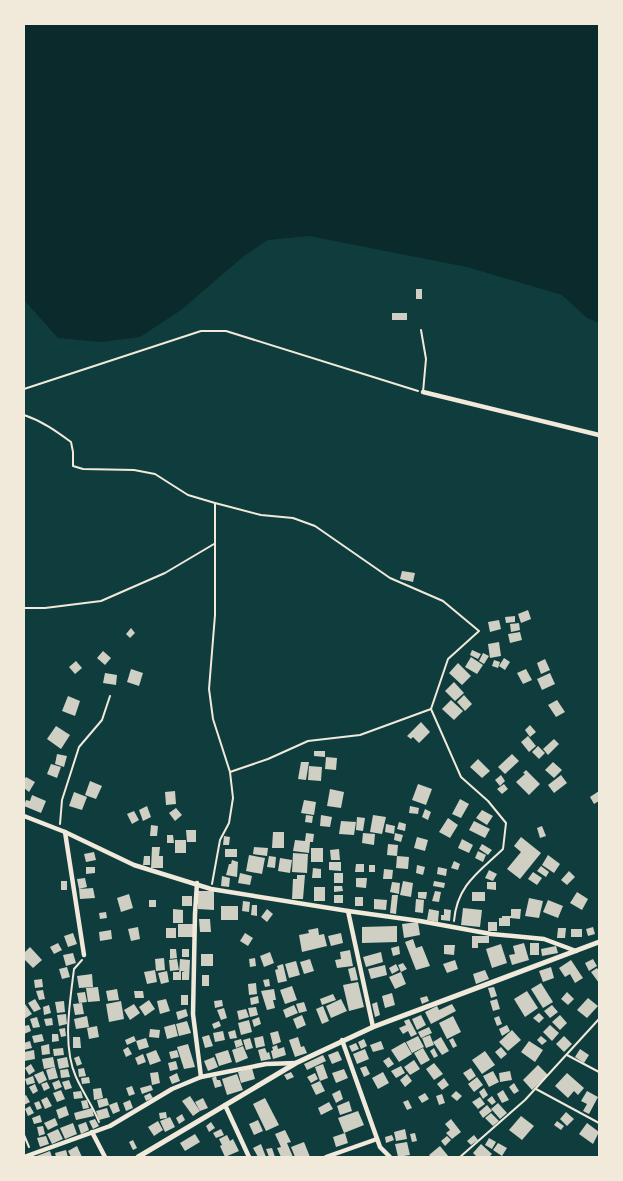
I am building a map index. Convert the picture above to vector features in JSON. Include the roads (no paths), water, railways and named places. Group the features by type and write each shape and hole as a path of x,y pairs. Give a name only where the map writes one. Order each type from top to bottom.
{"street":[{"path":"423,392 599,435"},
{"path":"24,816 62,831 134,865 211,888 491,934 544,939 576,951"},
{"path":"62,831 84,955"},
{"path":"197,883 193,1014 201,1077"},
{"path":"348,912 374,1027"},
{"path":"138,1157 146,1155 296,1063 342,1040 599,942"},
{"path":"342,1040 380,1147 390,1157"},
{"path":"24,1157 110,1126 172,1089 201,1077 266,1064 296,1063"},
{"path":"225,1105 249,1157"},
{"path":"92,1132 105,1157"},
{"path":"326,1157 377,1139"}],"lane":[{"path":"421,330 426,358 423,392"}],"water":[{"path":"24,24 599,24 599,323 587,318 562,295 467,267 309,236 268,240 244,256 181,310 140,337 101,342 58,338 24,300"}]}
